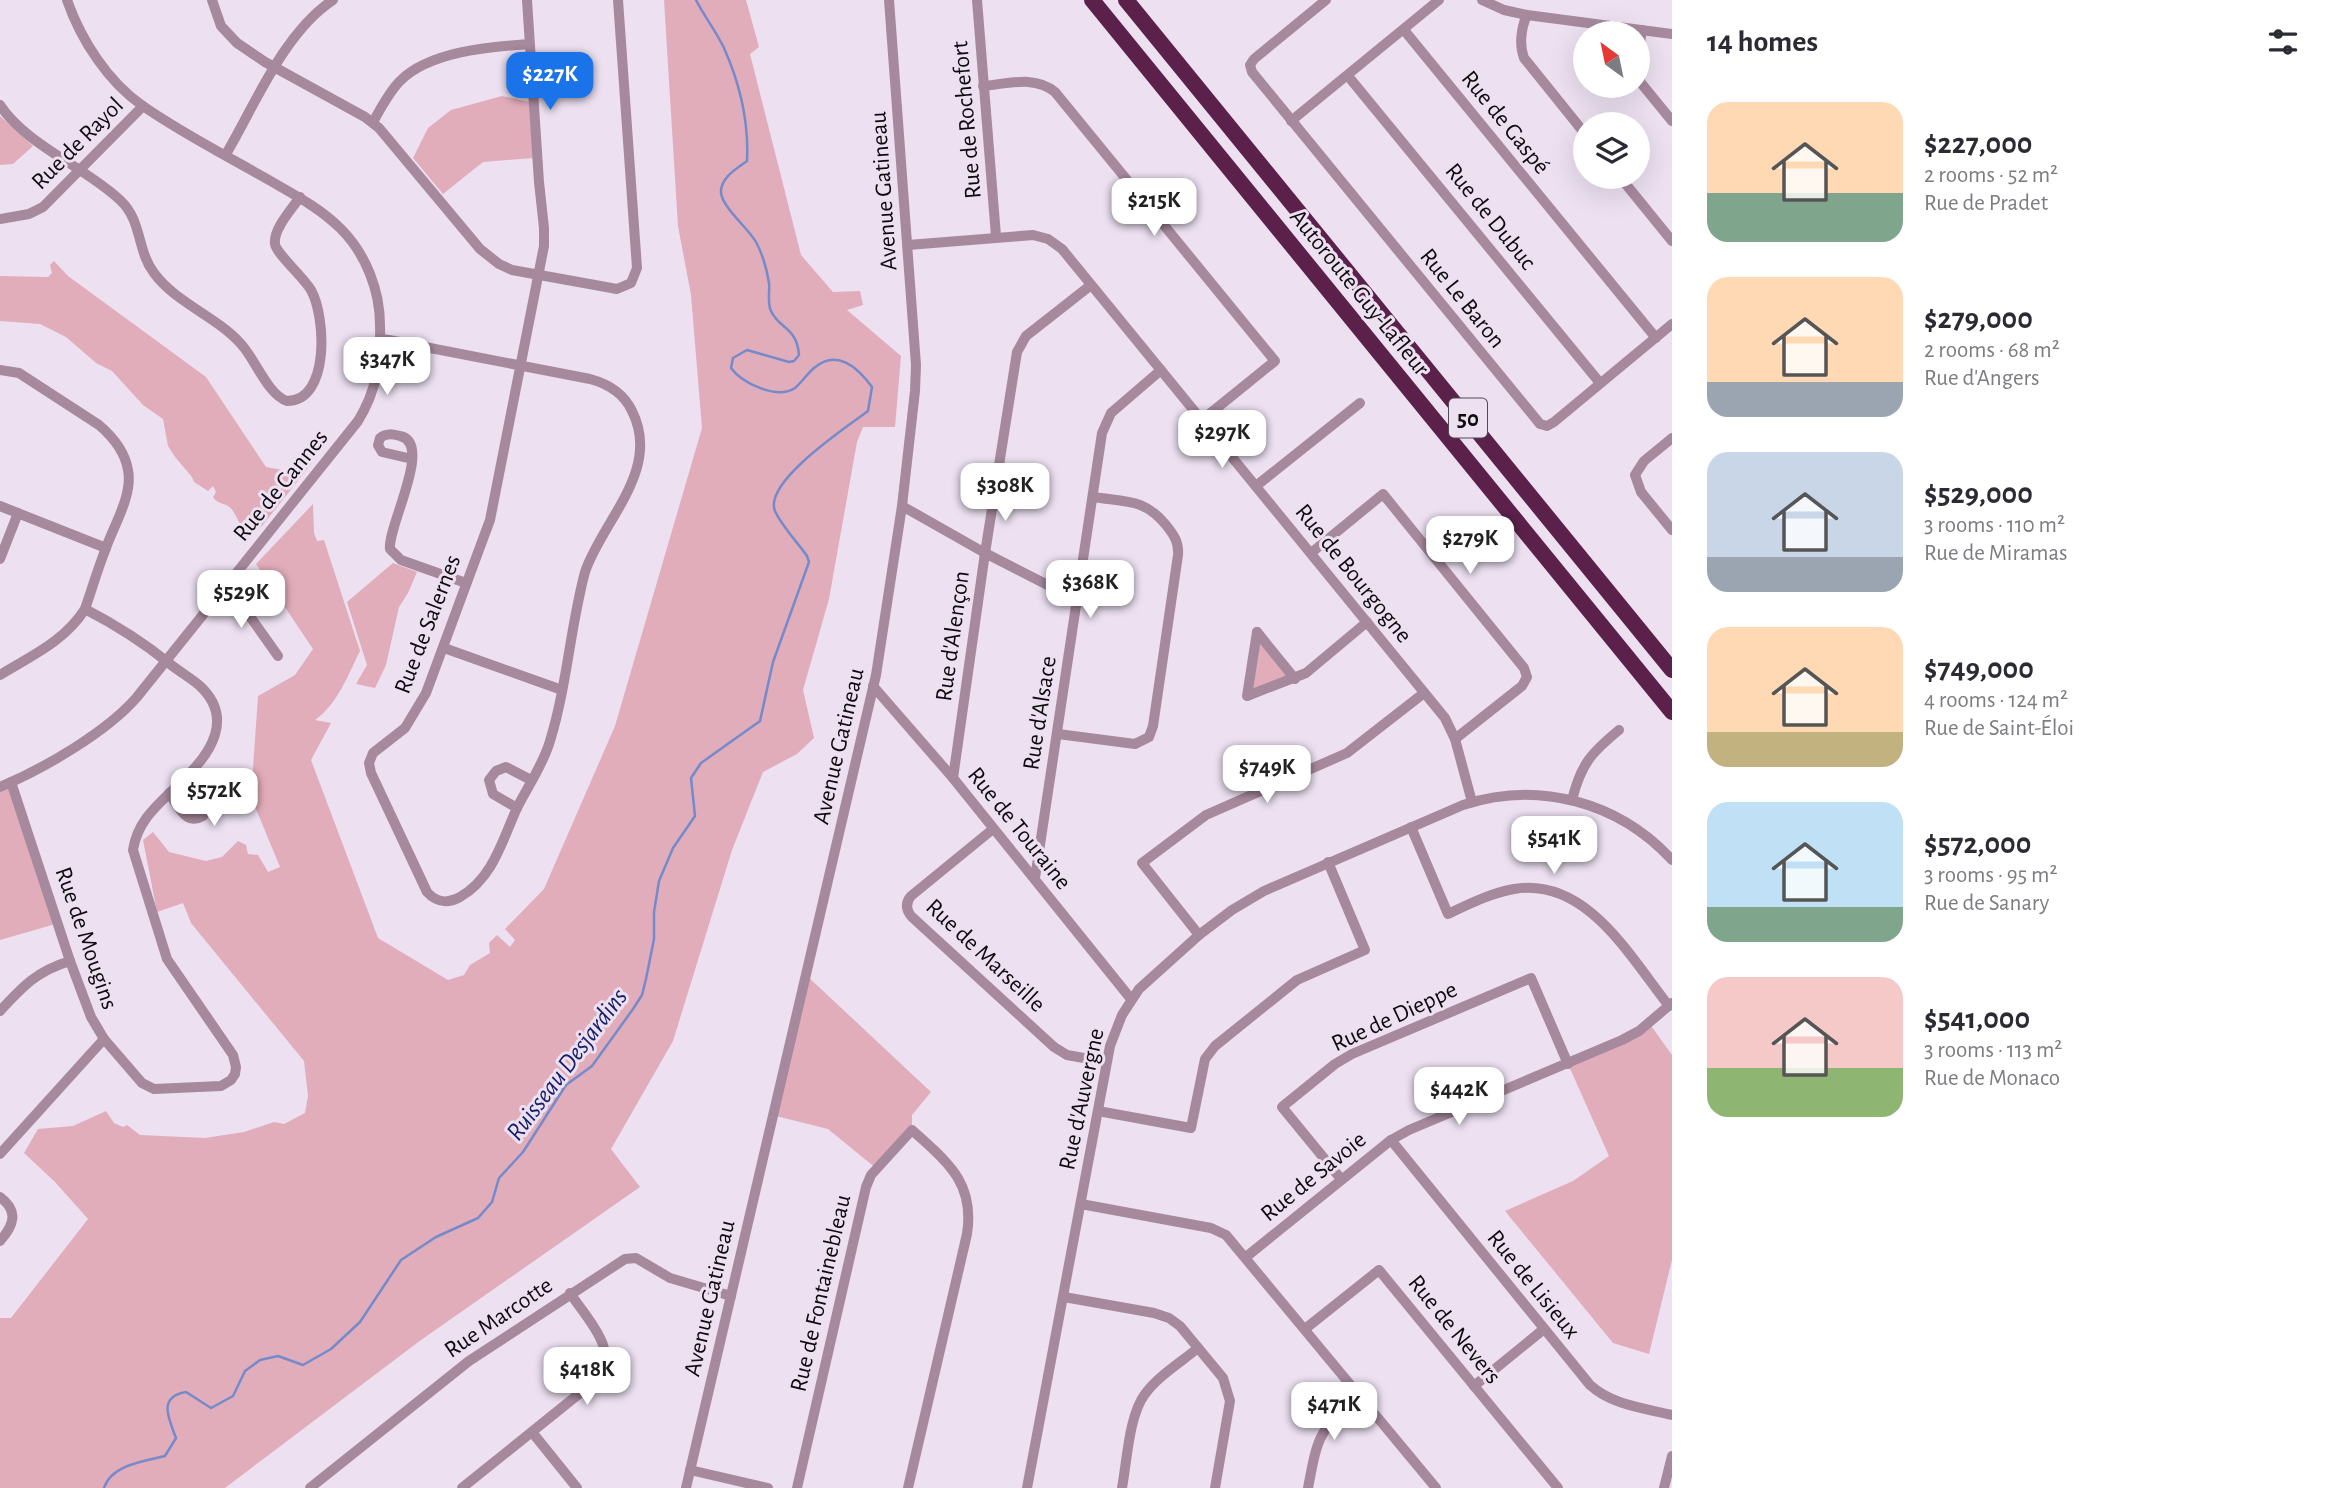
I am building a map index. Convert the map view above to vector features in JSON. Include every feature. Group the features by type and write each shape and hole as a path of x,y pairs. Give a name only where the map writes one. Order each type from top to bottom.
{"highway":[{"path":"1081,0 1134,51"},
{"name":"Autoroute Guy-Lafleur","path":"1092,0 1672,712"},
{"name":"Autoroute Guy-Lafleur","path":"1126,0 1672,670"},
{"path":"1136,0 1186,72"}],"street":[{"name":"Rue de Cannes","path":"0,787 113,721 137,697 358,421 370,399 377,377 381,339 378,295 362,259 341,229 300,197 143,106 125,91 93,53 67,0"},
{"path":"212,0 221,26 231,38 275,67 373,122 480,249 505,267 617,289 627,286 636,274 618,0"},
{"path":"226,154 275,67 301,28 332,0"},
{"path":"520,366 544,246 527,0"},
{"name":"Avenue Gatineau","path":"686,1488 873,686 902,506 916,377 889,0"},
{"name":"Rue de Rochefort","path":"978,0 996,236"},
{"name":"Rue Le Baron","path":"1325,0 1254,59 1250,65 1252,72 1539,424 1551,425 1672,324"},
{"path":"1291,121 1439,0"},
{"path":"1482,0 1504,10 1573,21"},
{"path":"1527,15 1521,47 1524,58 1573,119"},
{"name":"Rue de Gaspé","path":"1404,30 1656,338"},
{"path":"1650,31 1672,34"},
{"path":"373,122 400,81 424,64 477,50 529,44"},
{"name":"Rue de Dubuc","path":"1348,76 1600,383"},
{"path":"983,86 1032,82 1044,84 1055,92 1275,361 1202,420"},
{"path":"1650,93 1672,121"},
{"path":"0,105 19,125 114,195 128,209 155,275 232,335 249,353 276,394 287,401 300,398 307,390 320,362 323,344 317,302 300,273 279,253 275,245 276,233 300,197"},
{"name":"Rue de Rayol","path":"0,219 22,216 37,210 80,171 143,106"},
{"path":"1630,189 1672,241"},
{"name":"Rue de Bourgogne","path":"908,244 1033,234 1048,239 1062,249 1445,718 1455,739 1472,802"},
{"name":"Rue d'Alençon","path":"953,778 1017,352 1026,336 1091,285"},
{"name":"Rue de Salernes","path":"381,339 590,379 612,388 630,407 640,434 632,482 585,572 550,744 517,808 497,857 475,887 449,901 439,901 431,895 371,773 369,763 376,749 398,734 415,715 444,648 490,520 520,366"},
{"path":"0,370 19,373 99,425 117,445 129,479 85,609 75,625 64,635 0,675"},
{"name":"Rue d'Alsace","path":"1035,878 1102,433 1107,418 1117,407 1161,370"},
{"path":"1256,486 1360,403"},
{"path":"1672,438 1644,461 1635,475 1641,492 1672,530"},
{"path":"412,460 390,538 390,549 401,561 466,583"},
{"path":"1311,553 1383,494 1524,668 1527,677 1522,686 1455,739"},
{"path":"1058,734 1135,744 1149,737 1153,726 1178,542 1156,512 1147,506 1093,497"},
{"path":"0,506 106,548"},
{"path":"902,506 985,553 1077,600"},
{"path":"0,559 18,513"},
{"path":"217,596 223,601 244,608 278,656"},
{"path":"85,609 131,633 205,691 211,699 216,717 215,736 208,752 150,811 139,826 134,842 134,858 167,959 233,1055 235,1074 221,1086 155,1089 142,1083 104,1039"},
{"path":"1295,679 1256,632 1247,696 1295,679 1306,673 1367,622"},
{"path":"444,648 562,690"},
{"name":"Rue de Touraine","path":"873,686 953,778 1130,999"},
{"path":"1199,935 1142,863 1206,815 1347,753 1424,693"},
{"path":"1573,800 1580,771 1585,763 1597,748 1619,730"},
{"path":"517,808 494,794 489,780 496,771 506,767 531,780"},
{"path":"169,793 188,818 193,820 203,816 208,807 207,801 184,779"},
{"name":"Rue de Mougins","path":"0,1154 104,1039 91,1017 70,961 11,782"},
{"name":"Rue d'Auvergne","path":"1027,1488 1107,1062 1118,1025 1130,999 1199,935 1232,910 1264,891 1472,802 1497,796 1527,794 1573,800 1600,809 1638,829 1672,860"},
{"path":"1411,827 1448,914 1513,889 1547,890 1566,896 1584,906 1603,924 1670,1005"},
{"name":"Rue de Marseille","path":"993,829 911,896 906,904 909,913 1055,1047 1067,1055 1107,1062"},
{"path":"1098,1111 1191,1128 1205,1059 1215,1046 1297,980 1365,950 1328,862"},
{"path":"0,1011 28,981 50,967 70,961"},
{"name":"Rue de Dieppe","path":"1341,1179 1282,1107 1343,1058 1531,978 1568,1063"},
{"name":"Rue de Savoie","path":"1245,1257 1391,1140 1630,1035 1670,1005"},
{"name":"Rue de Fontainebleau","path":"797,1488 866,1187 872,1175 912,1130 954,1171 966,1196 970,1213 908,1488"},
{"name":"Rue de Lisieux","path":"1391,1140 1582,1377 1603,1395 1672,1415"},
{"path":"0,1197 9,1205 13,1214 12,1225 0,1241"},
{"path":"1081,1205 1211,1228 1226,1235 1436,1488"},
{"name":"Rue Marcotte","path":"310,1488 461,1366 625,1259 636,1258 677,1281 730,1296"},
{"name":"Rue de Nevers","path":"1306,1329 1379,1270 1558,1488"},
{"path":"463,1488 601,1376 607,1360 605,1346 570,1293"},
{"path":"1063,1297 1168,1318 1180,1326 1223,1378 1230,1401 1215,1488"},
{"path":"1474,1386 1544,1329"},
{"path":"1122,1488 1135,1418 1141,1401 1151,1388 1199,1348"},
{"path":"1308,1488 1320,1436 1330,1421 1360,1396"},
{"path":"532,1432 577,1488"},
{"path":"1664,1488 1672,1456"},
{"path":"690,1470 768,1488"}],"shaded area":[{"path":"664,0 746,0 759,47 750,54 801,255 833,292 860,291 863,305 847,310 901,356 895,427 863,427 857,442 829,599 803,690 814,738 797,754 763,772 732,850 673,1041 611,1149 640,1187 421,1340 225,1488 0,1488 0,1318 11,1318 88,1219 24,1153 38,1129 73,1126 106,1111 114,1123 123,1127 127,1125 140,1135 205,1138 244,1132 274,1122 284,1124 305,1113 308,1096 304,1061 191,923 183,903 157,912 143,840 153,832 169,852 206,861 222,857 238,841 246,845 248,854 258,855 268,872 280,867 251,797 258,696 295,675 313,649 256,564 313,504 314,533 317,541 324,540 360,651 336,698 315,720 331,723 311,760 378,938 448,980 464,975 470,965 490,953 489,943 497,935 510,947 515,940 505,929 544,889 615,726 702,428 691,295 678,226"},
{"path":"502,96 529,102 533,158 483,162 443,194 413,158 428,128 451,110"},
{"path":"0,116 33,146 13,164 0,165"},
{"path":"54,261 68,276 206,377 266,467 289,471 307,455 312,463 262,526 249,531 244,529 232,510 213,497 216,492 213,486 208,491 194,482 168,446 163,419 143,405 112,371 96,363 66,337 40,324 0,321 0,276 48,277 52,273 50,265"},
{"path":"393,563 417,572 399,607 386,665 375,688 356,684 367,665 347,602"},
{"path":"1257,632 1295,679 1247,696"},
{"path":"11,782 59,923 0,940 0,787"},
{"path":"806,975 931,1092 912,1115 912,1130 877,1169 828,1129 772,1115"},
{"path":"1649,1023 1672,1055 1672,1260 1649,1354 1613,1343 1505,1211 1573,1181 1609,1156 1568,1064"}],"waterway":[{"name":"Ruisseau Desjardins","path":"104,1488 108,1480 121,1469 165,1456 176,1438 168,1410 171,1399 186,1392 211,1408 233,1396 245,1371 260,1360 278,1356 303,1365 331,1349 360,1322 401,1260 436,1237 478,1218 492,1202 499,1178 523,1152 566,1085 592,1066 642,995 654,939 654,912 659,881 673,848 695,816 691,778 701,763 760,721 773,662 809,562 775,511 775,499 782,485 809,456 868,411 872,387 854,367 839,360 823,362 811,370 795,388 779,392 751,384 731,368 733,358 747,350 789,362 799,355 795,339 774,317 770,308 768,278 758,246 726,205 721,193 726,178 747,161 745,117 730,62 696,0"}]}
